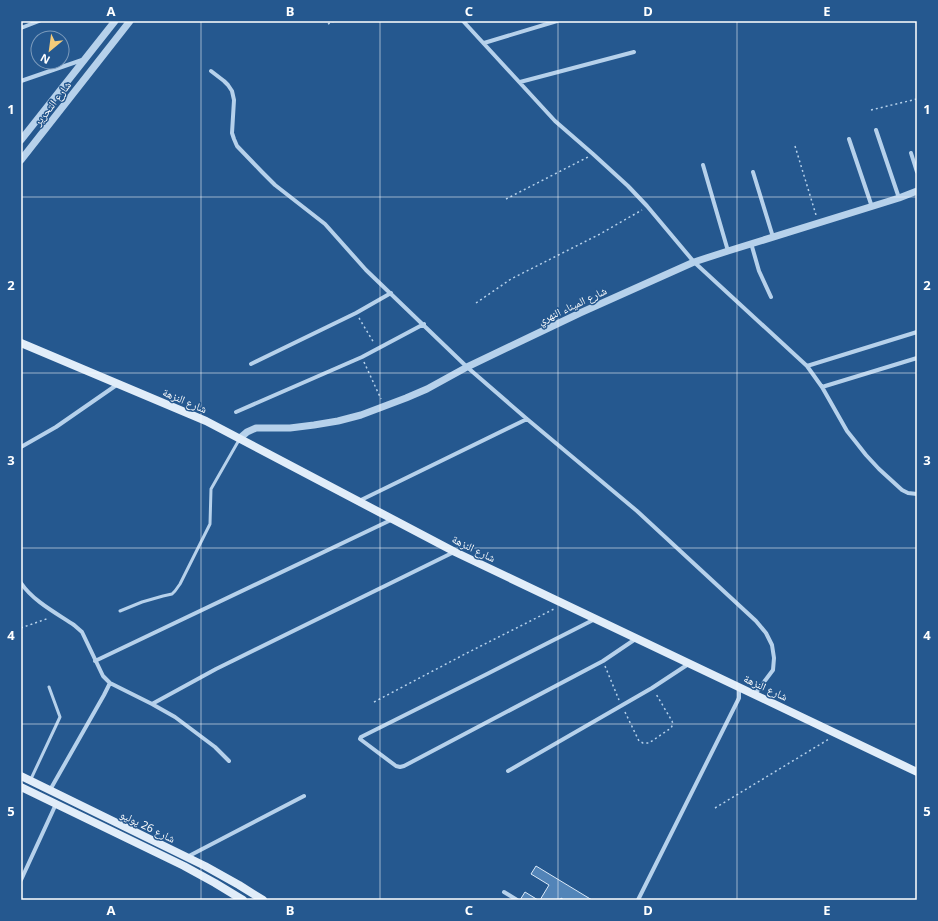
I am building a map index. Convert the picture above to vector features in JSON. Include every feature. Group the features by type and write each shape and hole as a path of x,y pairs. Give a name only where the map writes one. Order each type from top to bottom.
{"main road":[{"name":"شارع النزهة","path":"21,343 206,421 455,552 917,772"},
{"name":"شارع 26 يوليو","path":"21,776 187,857 222,875 263,900"},
{"name":"شارع 26 يوليو","path":"21,787 184,866 243,900"}],"street":[{"path":"21,28 39,21"},
{"path":"114,21 123,30"},
{"name":"شارع التحرير","path":"21,140 114,21"},
{"name":"شارع التحرير","path":"21,160 130,21"},
{"path":"463,21 555,121 628,186 647,206 694,262 807,366 822,387 847,431 866,455 902,490 908,493 917,494"},
{"path":"484,43 557,21"},
{"path":"520,82 634,52"},
{"path":"21,81 85,59"},
{"path":"211,71 224,81 232,91 234,100 232,133 237,146 262,172 275,185 325,224 366,270 424,324 467,367 636,512 756,621 766,633 772,645 774,658 773,670 754,694"},
{"path":"876,130 899,198"},
{"path":"849,139 872,207"},
{"path":"911,154 917,172"},
{"path":"703,165 728,251"},
{"path":"753,172 773,237"},
{"name":"شارع الميناء النهري","path":"240,438 247,432 256,428 314,426 350,418 384,406 427,389 467,367 580,313 694,262 917,192"},
{"path":"751,243 759,271 771,297"},
{"path":"251,364 356,313 391,293"},
{"path":"236,412 362,357 424,324"},
{"path":"807,366 917,332"},
{"path":"822,387 917,358"},
{"path":"21,447 56,427 118,384"},
{"path":"359,501 527,419"},
{"path":"95,661 393,519"},
{"path":"152,704 216,669 455,552"},
{"path":"22,586 82,632 103,676 110,682 175,717 215,747 229,761"},
{"path":"596,618 361,737 360,740 396,766 404,766 603,661 637,638"},
{"path":"508,771 652,688 690,663"},
{"path":"50,791 104,696 110,682"},
{"path":"638,900 739,698 739,687"},
{"path":"187,857 304,796"},
{"path":"21,880 56,804"},
{"path":"504,892 517,900"}],"lane":[{"path":"120,611 142,602 172,594 180,584 210,524 211,489 240,438"},
{"path":"30,781 60,717 49,687"}],"path":[{"path":"328,24 334,21"},
{"path":"871,110 917,99"},
{"path":"795,146 818,223"},
{"path":"506,199 593,154"},
{"path":"476,302 510,279 600,234 647,206"},
{"path":"356,313 377,349"},
{"path":"362,357 384,406"},
{"path":"374,702 565,604"},
{"path":"21,628 42,620"},
{"path":"603,661 621,705 639,741 643,743 649,743 671,728 673,724 652,688"},
{"path":"715,808 838,734"}],"building":[{"path":"536,866 592,900 564,900 561,898 560,900 540,900 549,885 531,874"},
{"path":"525,892 538,900 520,900"}]}
